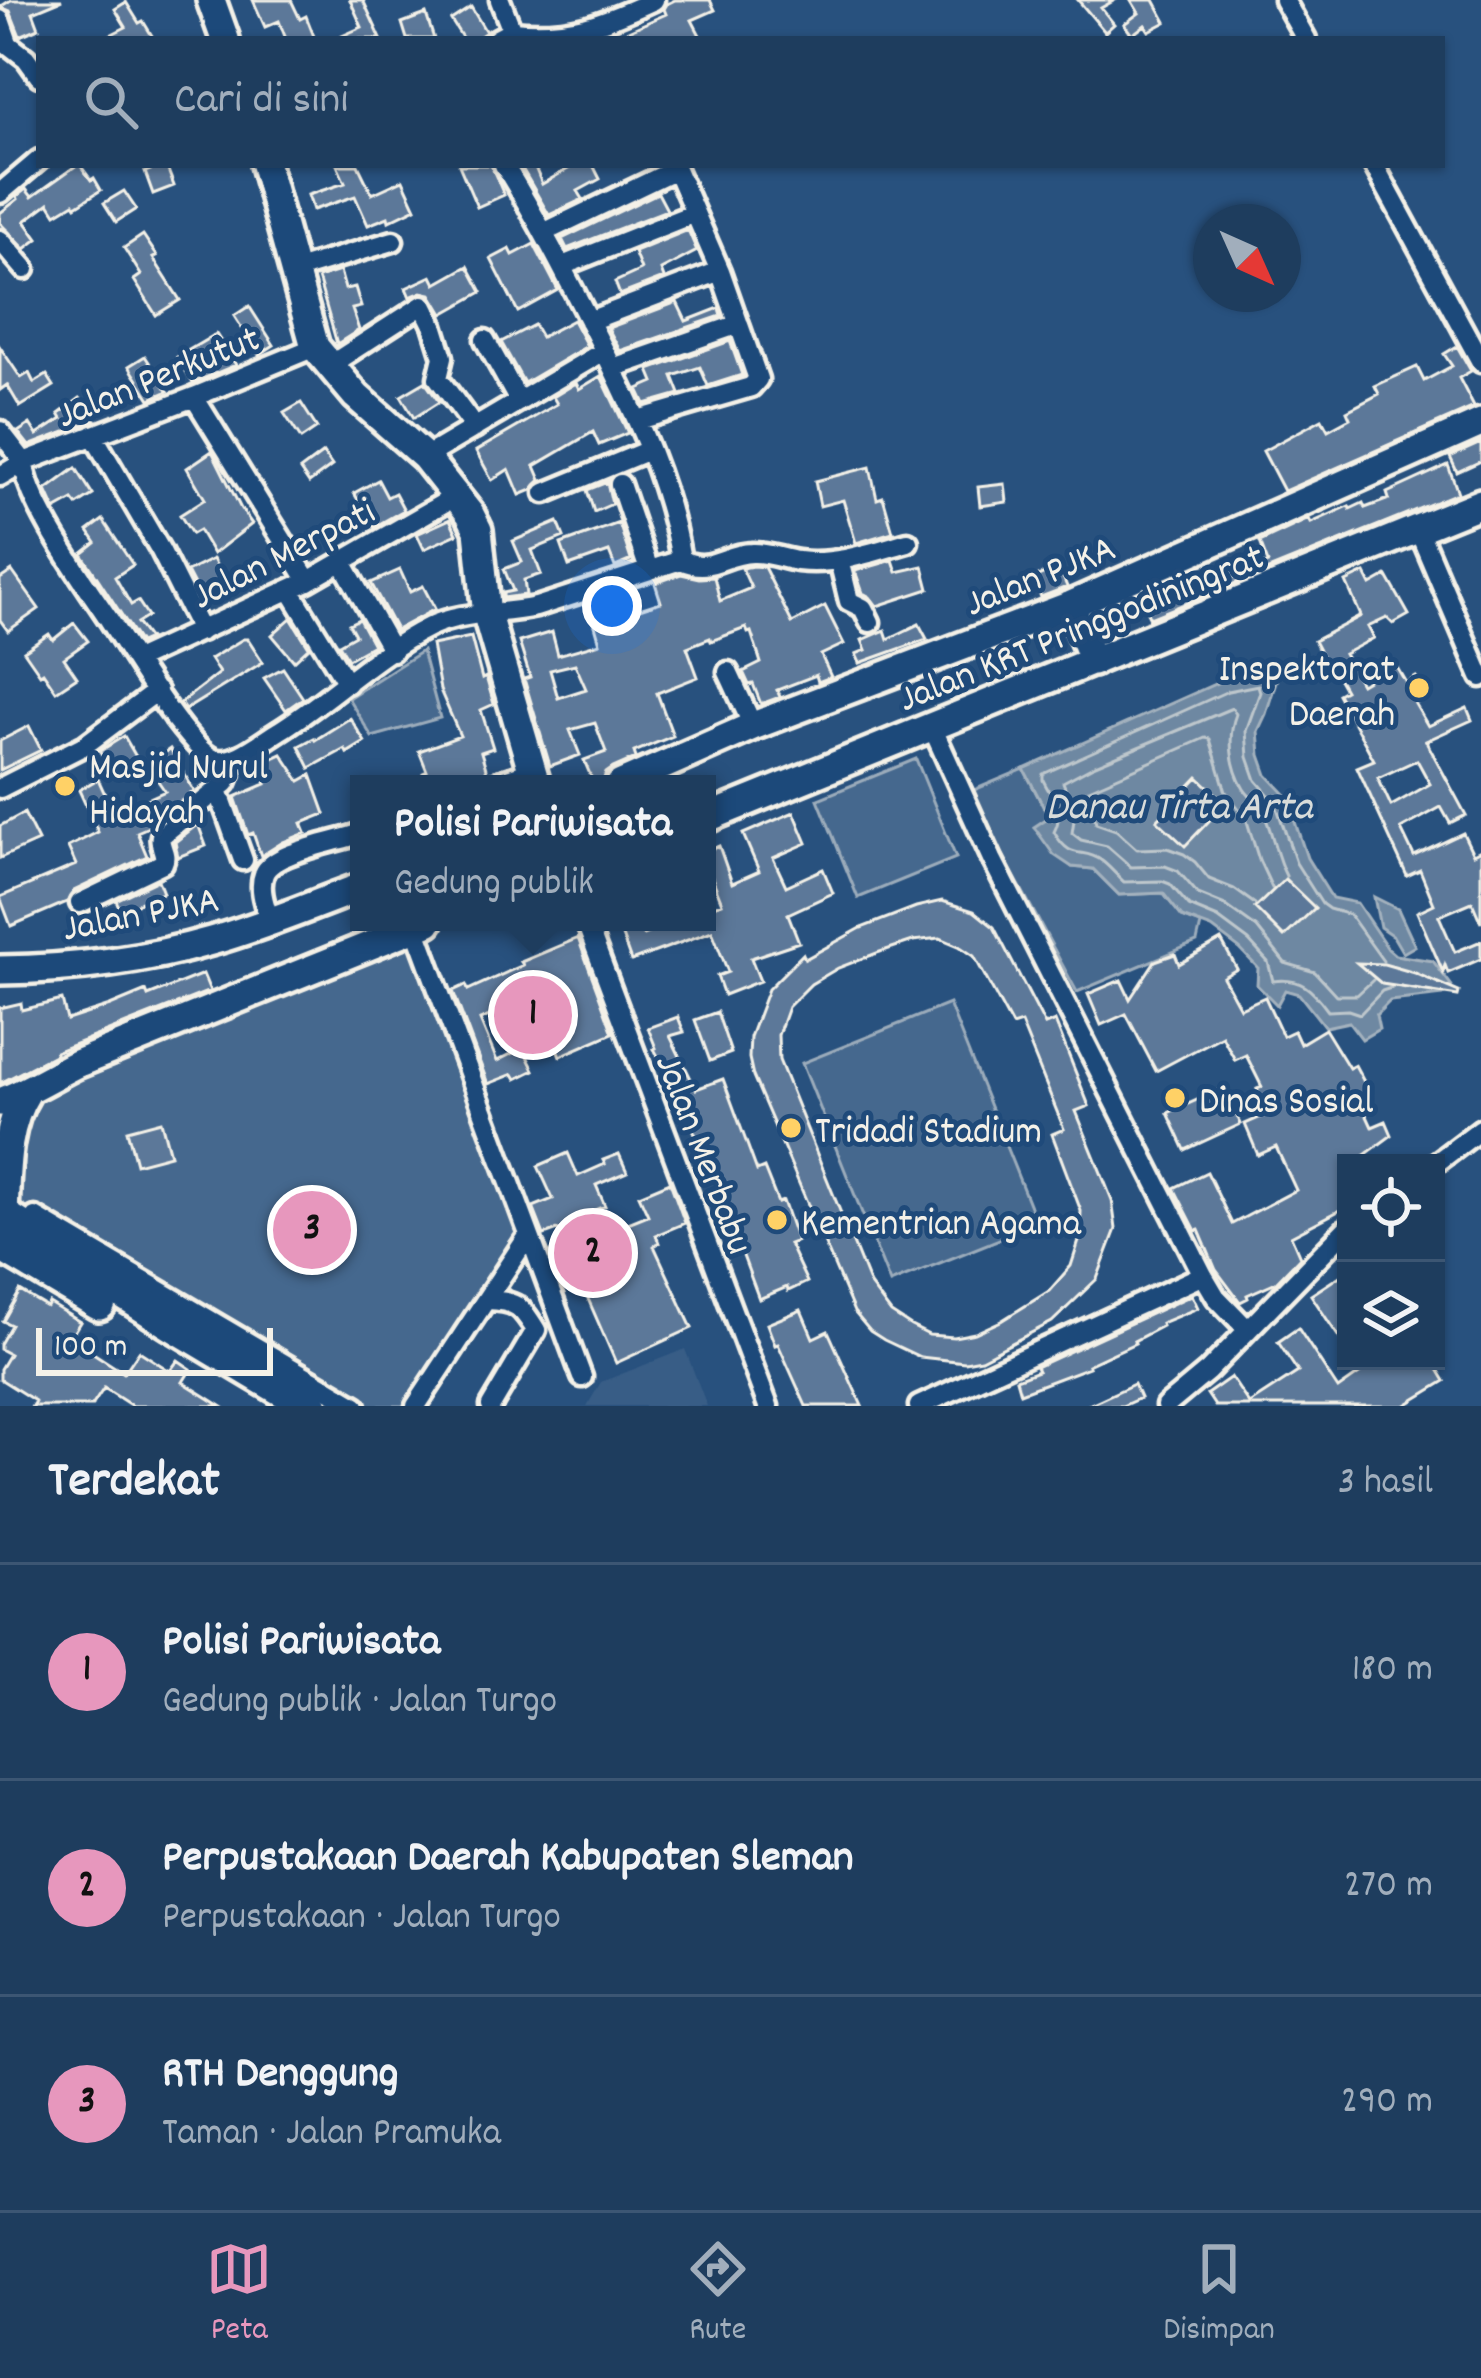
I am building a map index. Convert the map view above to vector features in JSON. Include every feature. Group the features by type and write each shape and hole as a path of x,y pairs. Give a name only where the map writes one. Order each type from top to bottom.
{"highway":[{"path":"2,1218 277,1406"},
{"path":"2,1218 311,1406"}],"main road":[{"path":"211,0 224,36"},
{"path":"266,168 322,356 356,396 424,457 478,530 487,616 534,775"},
{"name":"Jalan PJKA","path":"641,775 753,726 1071,604 1481,423"},
{"name":"Jalan KRT Pringgodiningrat","path":"716,814 1481,502"},
{"path":"1071,604 1093,662"},
{"name":"Jalan PJKA","path":"0,970 121,961 211,941 350,891"},
{"path":"2,1218 12,1125 17,1107 40,1081 405,931"},
{"path":"0,1102 28,1092"}],"street":[{"path":"500,0 504,35 606,31 654,0"},
{"path":"1285,0 1304,36"},
{"path":"0,20 4,40 36,72"},
{"path":"1,189 36,162"},
{"path":"506,168 545,232 638,420 665,487 681,560"},
{"path":"545,232 673,168"},
{"path":"638,420 714,398 758,379 720,271 675,168"},
{"path":"1376,168 1481,362"},
{"path":"562,266 695,213"},
{"path":"0,240 25,269"},
{"path":"293,271 393,241"},
{"path":"589,321 720,271"},
{"name":"Jalan Perkutut","path":"0,476 24,462 194,397 322,356 423,305 442,357 438,378 476,428"},
{"path":"424,457 520,401 609,360 740,324"},
{"path":"485,340 520,401"},
{"path":"194,397 299,585 347,683"},
{"path":"0,431 24,462 27,481 58,541 136,661 196,746 215,760 231,759 311,711 429,627 450,620 536,607 681,560 699,567 752,553 795,561 839,560 908,542"},
{"path":"93,435 201,631"},
{"path":"545,493 649,450"},
{"path":"620,484 649,570"},
{"name":"Jalan Merpati","path":"136,661 299,585 456,496"},
{"path":"1418,529 1481,677"},
{"path":"839,560 849,601 862,608 870,622"},
{"path":"342,562 392,651"},
{"path":"728,672 753,726"},
{"path":"0,788 86,745 157,691"},
{"path":"932,727 992,859 1203,1275 1216,1298 1248,1330"},
{"path":"80,903 158,867 165,859 161,836 218,790 230,773 231,759"},
{"path":"218,790 243,860"},
{"path":"270,922 262,879 270,864 350,837"},
{"path":"424,931 528,1236 582,1377"},
{"name":"Jalan Merbabu","path":"589,931 767,1406"},
{"path":"1445,1156 1481,1129"},
{"path":"2,1218 356,1406"},
{"path":"416,1406 528,1236"},
{"path":"1166,1406 1208,1371 1337,1238"},
{"path":"919,1406 1203,1275"},
{"path":"491,1406 551,1298"},
{"path":"488,1300 512,1302 523,1309 536,1330"}],"shaded area":[{"path":"422,651 440,718 372,737 348,698"},
{"path":"916,759 956,858 858,898 818,799"},
{"path":"1024,769 1049,818 1034,828 1072,867 1093,869 1119,895 1163,893 1182,917 1201,924 1197,942 1077,992 969,792"},
{"path":"406,931 416,931 528,1236 416,1406 356,1406 5,1200 27,1092"},
{"path":"949,1004 1037,1224 890,1283 802,1063"},
{"path":"685,1349 707,1406 587,1406 601,1382"}],"water":[{"name":"Danau Tirta Arta","path":"1281,665 1258,731 1260,755 1267,775 1286,795 1307,858 1332,898 1357,903 1388,949 1395,955 1433,961 1452,986 1443,995 1390,1001 1376,1015 1379,1029 1362,1039 1349,1022 1325,1027 1299,994 1285,990 1277,1005 1257,985 1258,968 1212,928 1182,917 1163,893 1119,895 1093,869 1072,867 1054,855 1034,827 1049,817 1024,769 1224,680"},
{"path":"1374,897 1398,909 1415,946 1403,953 1393,936 1380,927"}],"building":[{"path":"11,0 62,0 33,12 39,28 20,36 10,11 0,7"},
{"path":"253,0 291,0 300,19 306,16 314,36 285,36 279,21 265,27"},
{"path":"350,0 363,0 380,36 342,36 362,27"},
{"path":"710,0 715,10 692,20 700,36 617,36 666,14 667,4"},
{"path":"1078,0 1115,0 1101,8 1114,24 1105,32"},
{"path":"1131,0 1154,0 1166,22 1149,31 1145,25 1132,35 1124,24 1139,13"},
{"path":"126,2 152,36 108,36 126,27 115,9"},
{"path":"471,7 486,32 461,36 451,20"},
{"path":"426,14 433,36 406,36 402,23"},
{"path":"73,168 82,168 101,190 56,214 49,203 25,221 38,239 25,249 0,223 0,213 26,189 32,197"},
{"path":"167,168 174,186 153,194 145,172"},
{"path":"338,168 359,168 372,194 403,180 416,208 368,225 355,196 313,210 308,195 345,183"},
{"path":"460,168 492,168 504,195 477,207"},
{"path":"522,168 535,168 542,184 570,168 594,168 600,179 578,191 583,199 549,215"},
{"path":"124,191 136,209 116,222 104,203"},
{"path":"658,193 667,210 567,249 562,239"},
{"path":"688,230 697,251 661,270 664,278 620,295 615,282 641,270 634,252"},
{"path":"143,235 180,300 156,315 134,280 141,275 124,248"},
{"path":"534,244 558,290 518,312 491,259"},
{"path":"468,266 482,292 443,314 431,294 410,297 406,288 432,276 436,284"},
{"path":"340,271 345,289 355,287 361,307 352,309 359,330 337,344 318,278"},
{"path":"677,302 686,321 719,308 721,316 620,351 608,328"},
{"path":"249,306 274,345 259,355 234,316"},
{"path":"573,320 587,346 524,383 501,342 534,325 541,337"},
{"path":"216,334 236,365 193,383 177,357"},
{"path":"730,341 742,375 708,386 700,367 673,376 680,394 645,404 638,389 654,382 649,370"},
{"path":"1457,346 1471,371 1459,378 1474,407 1284,491 1263,451 1322,419 1328,430 1350,418 1347,411 1379,394 1375,386 1417,367 1424,381 1452,366 1444,354"},
{"path":"0,347 21,378 29,373 34,383 47,375 54,386 20,407 7,385 0,390"},
{"path":"145,356 168,391 150,399 129,366"},
{"path":"601,376 628,433 599,445 593,432 535,466 541,480 520,495 509,469 492,480 476,451 557,404 553,397 576,383 579,389"},
{"path":"425,382 439,402 414,418 401,396"},
{"path":"80,398 96,420 29,446 18,432 30,424 37,435 62,419 59,414"},
{"path":"301,403 317,428 301,439 284,413"},
{"path":"1481,443 1481,461 1457,472 1450,457"},
{"path":"212,451 252,524 213,554 199,530 192,534 180,515 205,499 187,468"},
{"path":"323,453 332,466 309,483 300,470"},
{"path":"1448,465 1458,493 1150,618 1144,606 1210,574 1231,567 1235,577 1268,563 1260,542 1309,519 1311,523 1349,506 1363,503 1365,508 1389,499 1387,493"},
{"path":"870,467 877,499 883,497 893,532 856,543 843,500 820,506 815,481"},
{"path":"76,468 93,495 55,510 46,490"},
{"path":"378,480 387,497 395,493 404,510 374,527 354,493"},
{"path":"607,482 612,504 594,512 587,490"},
{"path":"1005,484 1007,502 980,506 978,487"},
{"path":"450,519 457,534 424,549 417,534"},
{"path":"103,520 133,565 115,577 131,605 138,601 148,616 137,623 149,639 140,643 82,554 96,543 88,531"},
{"path":"558,522 564,537 532,550 541,574 524,580 526,595 503,598 503,593 513,591 504,569 522,562 513,541"},
{"path":"619,523 631,560 615,567 609,552 569,566 561,544"},
{"path":"213,559 223,578 215,584 217,588 200,597 187,572"},
{"path":"893,560 897,572 923,566 929,589 877,606 863,593 855,571"},
{"path":"764,567 792,623 825,606 844,644 821,655 831,677 818,682 816,675 777,690 780,697 761,704 743,672 761,663 751,632 746,628 710,638 687,647 698,677 657,693 673,736 634,752 636,758 605,775 590,775 584,760 606,752 595,723 570,730 580,755 550,766 524,679 530,677 519,642 552,632 558,655 600,643 590,608 622,604 624,614 661,602 655,583 681,574 714,577 720,601 751,588 742,568","holes":["575,664 586,689 558,698 550,670"]},
{"path":"1059,567 1067,587 1041,597 1033,578"},
{"path":"400,570 410,592 423,586 435,609 396,630 371,583"},
{"path":"12,571 39,609 8,631 0,620 0,579"},
{"path":"1365,573 1371,585 1387,576 1409,615 1393,624 1387,618 1368,627 1374,638 1344,654 1361,684 1395,664 1406,683 1416,677 1427,696 1415,704 1428,726 1467,708 1472,720 1426,741 1466,815 1450,823 1441,807 1401,829 1414,856 1463,833 1473,854 1481,850 1481,923 1472,902 1439,916 1455,952 1481,941 1481,959 1448,973 1445,965 1443,972 1417,912 1434,904 1420,870 1407,876 1357,767 1374,760 1338,694 1345,690 1314,641 1361,616 1346,582","holes":["1417,760 1430,784 1391,806 1378,778"]},
{"path":"291,618 309,647 294,661 272,635"},
{"path":"359,619 373,645 348,659 339,644 355,635 349,624"},
{"path":"74,623 88,641 64,658 77,677 56,691 24,651 49,634 53,640"},
{"path":"919,624 927,639 860,663 856,654 866,650 862,640 885,630 888,639"},
{"path":"471,637 494,704 481,710 493,748 481,752 487,772 483,775 424,775 427,771 419,751 460,736 440,690 432,645"},
{"path":"248,639 263,662 185,710 180,703 219,673 210,659"},
{"path":"283,668 303,698 286,710 264,678"},
{"path":"350,718 365,742 310,768 299,746"},
{"path":"29,726 41,750 0,770 0,741"},
{"path":"124,736 139,762 114,776 100,751"},
{"path":"170,749 194,791 153,825 137,832 147,856 74,891 67,902 11,926 0,897 76,865 68,847 98,832 79,790 98,779 114,814 165,791 147,765"},
{"path":"282,754 300,781 311,775 325,814 302,823 306,833 261,856 235,797 266,784 258,765"},
{"path":"1198,777 1226,803 1185,846 1157,820"},
{"path":"794,812 807,843 773,858 786,886 823,869 833,893 788,914 799,942 751,958 760,981 724,995 717,976 728,972 712,931 716,931 716,905 722,903 716,888 716,847 732,883 759,871 743,834"},
{"path":"24,813 38,841 0,858 0,826"},
{"path":"198,824 206,846 178,857 175,842"},
{"path":"1285,879 1315,908 1284,937 1255,908"},
{"path":"158,880 163,893 121,911 116,900"},
{"name":"Tridadi Stadium","path":"942,901 974,911 994,927 1045,1025 1055,1021 1089,1106 1076,1111 1112,1200 1116,1229 1097,1279 1052,1322 981,1359 965,1362 920,1357 870,1331 854,1312 749,1058 750,1037 768,989 803,954 805,959 861,928","holes":["940,938 974,956 1012,1026 1021,1023 1064,1129 1052,1134 1081,1211 1080,1238 1071,1266 1049,1291 1001,1321 954,1337 929,1335 911,1326 891,1313 870,1285 779,1060 778,1035 788,1007 811,984 838,968 913,941"]},
{"path":"620,931 641,931 643,935 712,931 631,961"},
{"path":"578,938 613,1033 560,1056 536,996 480,1020 497,1061 523,1048 534,1070 488,1084 453,991 466,985 468,990"},
{"path":"1221,940 1237,969 1223,977 1240,1008 1265,997 1283,1036 1294,1031 1300,1044 1325,1029 1349,1068 1355,1065 1371,1095 1360,1101 1372,1127 1386,1121 1392,1135 1366,1154 1337,1154 1337,1212 1291,1236 1300,1257 1276,1282 1240,1302 1216,1270 1174,1188 1207,1172 1232,1224 1296,1190 1276,1147 1258,1155 1245,1124 1268,1114 1257,1089 1262,1087 1246,1055 1235,1060 1222,1036 1156,1071 1126,1014 1101,1025 1088,994 1121,980 1130,999 1155,961 1175,954 1179,964"},
{"path":"1357,963 1384,964 1415,973 1459,992 1458,996 1382,984"},
{"path":"203,974 210,991 55,1052 0,1083 0,1008 21,1003 22,1010 62,1000 67,1020"},
{"path":"717,1012 731,1053 710,1061 695,1020"},
{"path":"678,1017 684,1032 670,1036 696,1089 723,1079 757,1171 764,1168 778,1203 783,1201 797,1241 789,1244 807,1282 788,1291 787,1287 759,1299 714,1178 654,1049 648,1028"},
{"path":"1224,1088 1241,1124 1185,1150 1168,1113"},
{"path":"161,1121 170,1155 136,1164 127,1130"},
{"path":"568,1153 578,1176 619,1154 627,1172 596,1185 605,1206 592,1211 601,1234 648,1215 639,1195 670,1182 685,1223 656,1235 659,1243 654,1246 692,1328 616,1363 558,1230 544,1235 533,1207 553,1199 538,1166"},
{"path":"1337,1278 1337,1334 1311,1295"},
{"path":"20,1291 80,1322 70,1338 124,1373 139,1351 170,1371 178,1360 191,1369 183,1382 221,1406 132,1406 104,1388 92,1406 32,1406 35,1401 0,1379 9,1354 0,1344 11,1325 3,1321"},
{"path":"1192,1295 1198,1308 1161,1323 1089,1367 1020,1393 1016,1379 1038,1371 1036,1367"},
{"path":"801,1310 813,1338 828,1331 862,1406 806,1406 767,1324"},
{"path":"1298,1328 1338,1389 1361,1370 1438,1370 1445,1381 1404,1406 1215,1406 1207,1394 1231,1377 1249,1404 1298,1372 1278,1342"},
{"path":"1134,1384 1140,1398 1122,1406 1086,1406"}],"place":[{"name":"Inspektorat Daerah","path":"1419,688"},
{"name":"Masjid Nurul Hidayah","path":"65,786"},
{"name":"Polisi Pariwisata","path":"533,1015"},
{"name":"Dinas Sosial","path":"1175,1098"},
{"name":"Tridadi Stadium","path":"791,1128"},
{"name":"Kementrian Agama","path":"777,1220"},
{"name":"RTH Denggung","path":"312,1230"},
{"name":"Perpustakaan Daerah Kabupaten Sleman","path":"593,1253"}]}
